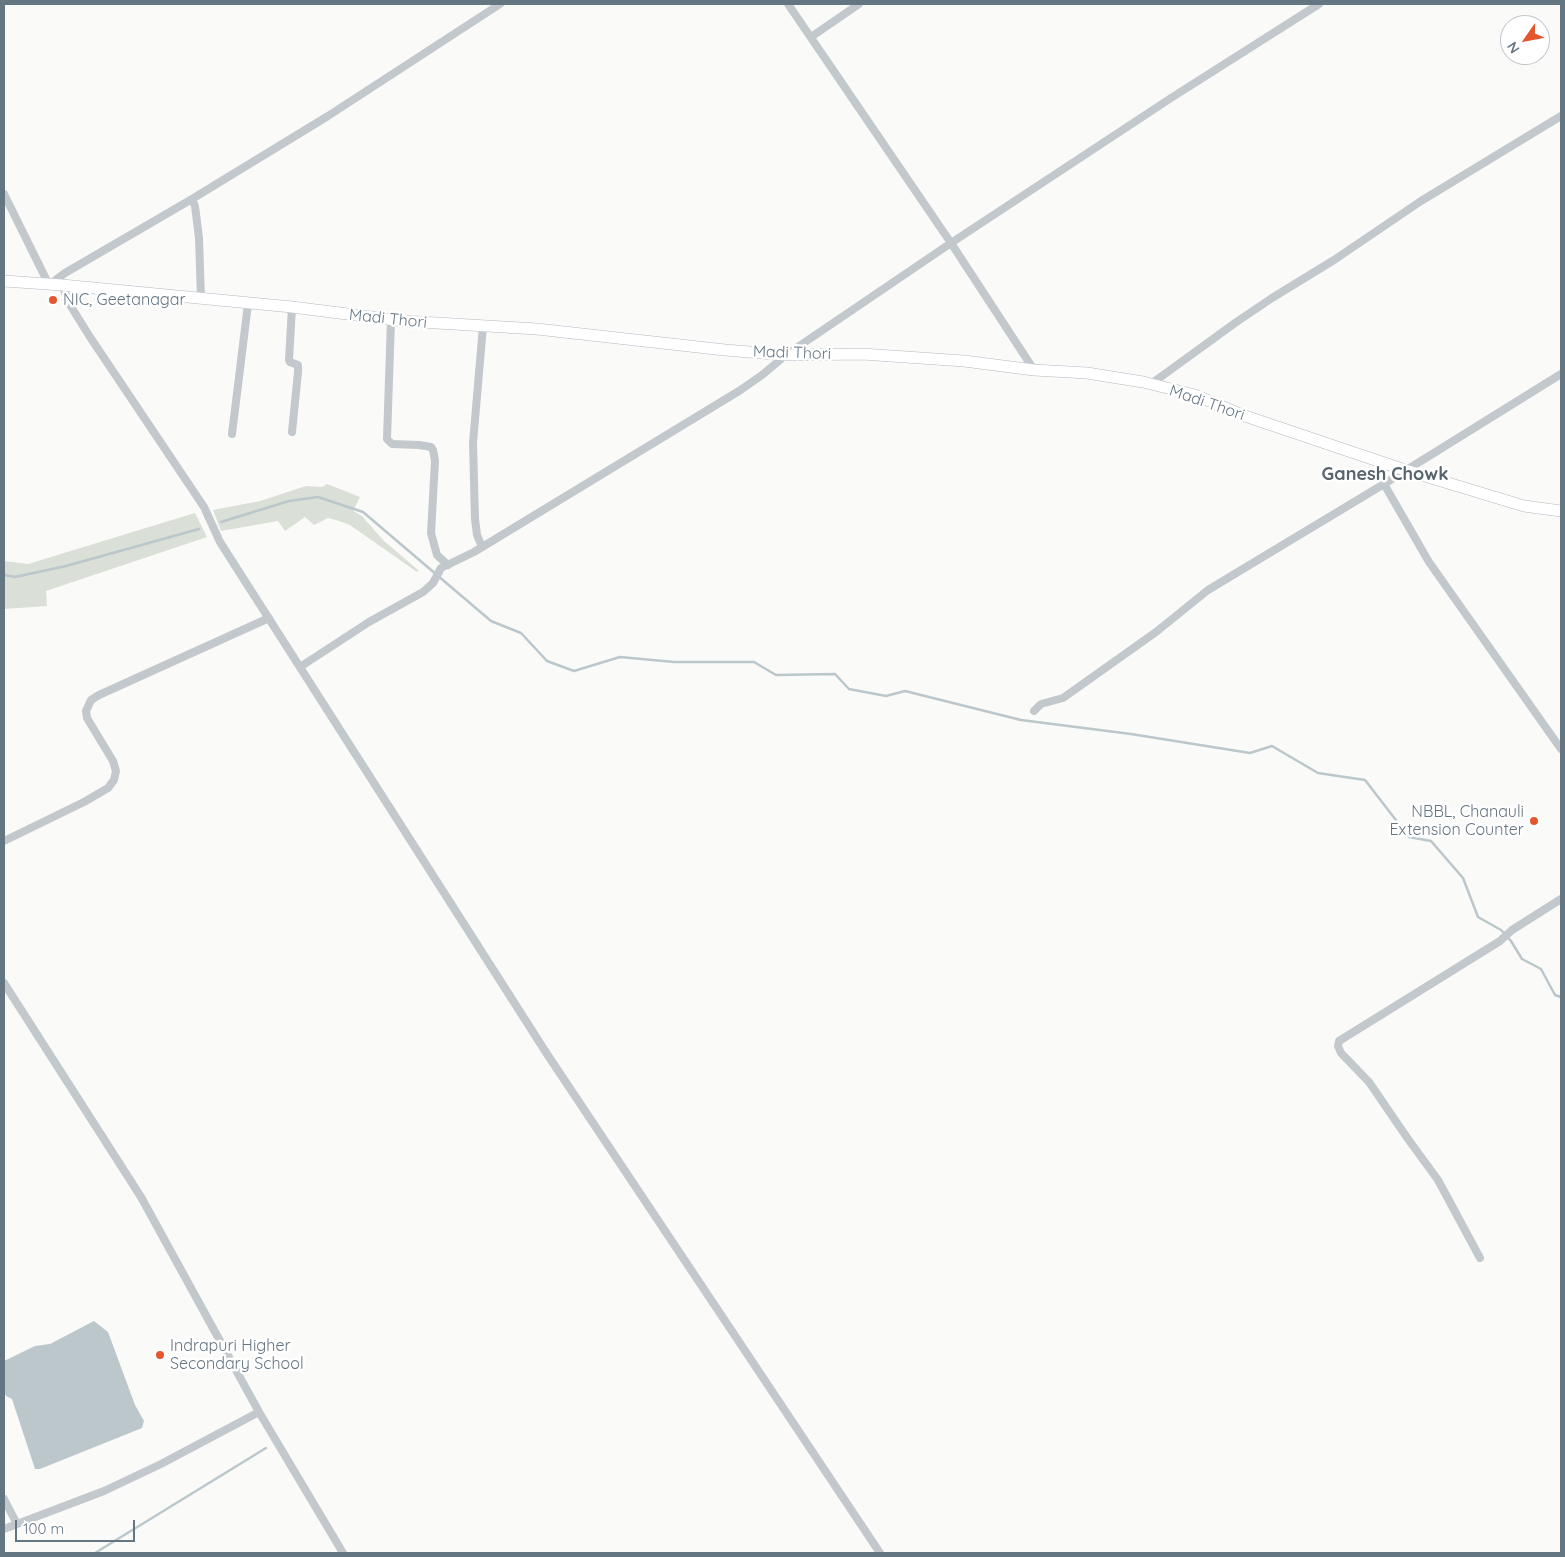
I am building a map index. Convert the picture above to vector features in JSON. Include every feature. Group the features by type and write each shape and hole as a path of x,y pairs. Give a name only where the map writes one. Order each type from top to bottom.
{"main road":[{"name":"Madi Thori","path":"4,281 292,307 391,320 537,329 725,350 786,355 862,354 964,361 1034,370 1088,373 1151,384 1195,395 1245,416 1405,470 1524,506 1561,511"}],"street":[{"path":"4,194 49,285 328,116 500,4"},
{"path":"788,4 951,242 1034,370"},
{"path":"811,37 859,4"},
{"path":"300,667 369,622 423,592 433,583 445,567 482,547 739,391 786,355 951,242 1171,98 1320,4"},
{"path":"1151,384 1234,323 1334,260 1420,201 1561,116"},
{"path":"192,200 196,206 199,238 201,299"},
{"path":"62,285 70,305 204,507 220,542 547,1054 880,1553"},
{"path":"232,434 248,304"},
{"path":"292,307 289,361 298,366 292,432"},
{"path":"391,320 387,439 392,444 419,445 433,450 435,461 431,533 437,555 445,567"},
{"path":"482,547 475,520 473,443 483,326"},
{"path":"1034,711 1041,704 1063,698 1156,632 1208,590 1561,374"},
{"path":"1384,484 1429,562 1561,749"},
{"path":"4,841 84,802 108,788 114,780 116,771 113,761 87,718 86,711 91,700 268,618"},
{"path":"1480,1258 1438,1180 1369,1082 1342,1053 1338,1046 1339,1042 1500,941 1512,930 1561,899"},
{"path":"4,983 141,1197 259,1412 343,1553"},
{"path":"4,1529 104,1491 161,1464 259,1412"},
{"path":"4,1499 17,1524"}],"shaded area":[{"path":"327,484 360,497 353,511 362,516 383,540 418,570 417,572 350,525 336,520 328,518 314,525 305,517 285,531 278,521 221,531 213,510 260,501 306,486 322,487"},
{"path":"195,513 207,537 46,591 47,606 4,609 4,561 28,564"},
{"path":"94,1321 108,1332 135,1405 144,1421 142,1428 40,1469 35,1469 12,1399 6,1396 4,1392 4,1361 35,1346 50,1344"}],"waterway":[{"path":"221,522 289,501 318,497 363,512 491,621 521,633 547,661 574,671 620,657 674,662 754,662 776,675 835,674 849,689 886,696 905,691 1021,720 1131,734 1250,753 1272,746 1318,773 1365,780 1409,837 1431,841 1463,878 1478,917 1501,930 1511,941 1522,959 1541,969 1555,995 1561,997"},
{"path":"4,575 15,577 66,566 199,529"},
{"path":"95,1553 266,1448"}],"place":[{"name":"NIC, Geetanagar","path":"53,300"},
{"name":"NBBL, Chanauli Extension Counter","path":"1534,821"},
{"name":"Indrapuri Higher Secondary School","path":"160,1355"}],"district":[{"name":"Ganesh Chowk","path":"1385,475"}]}
